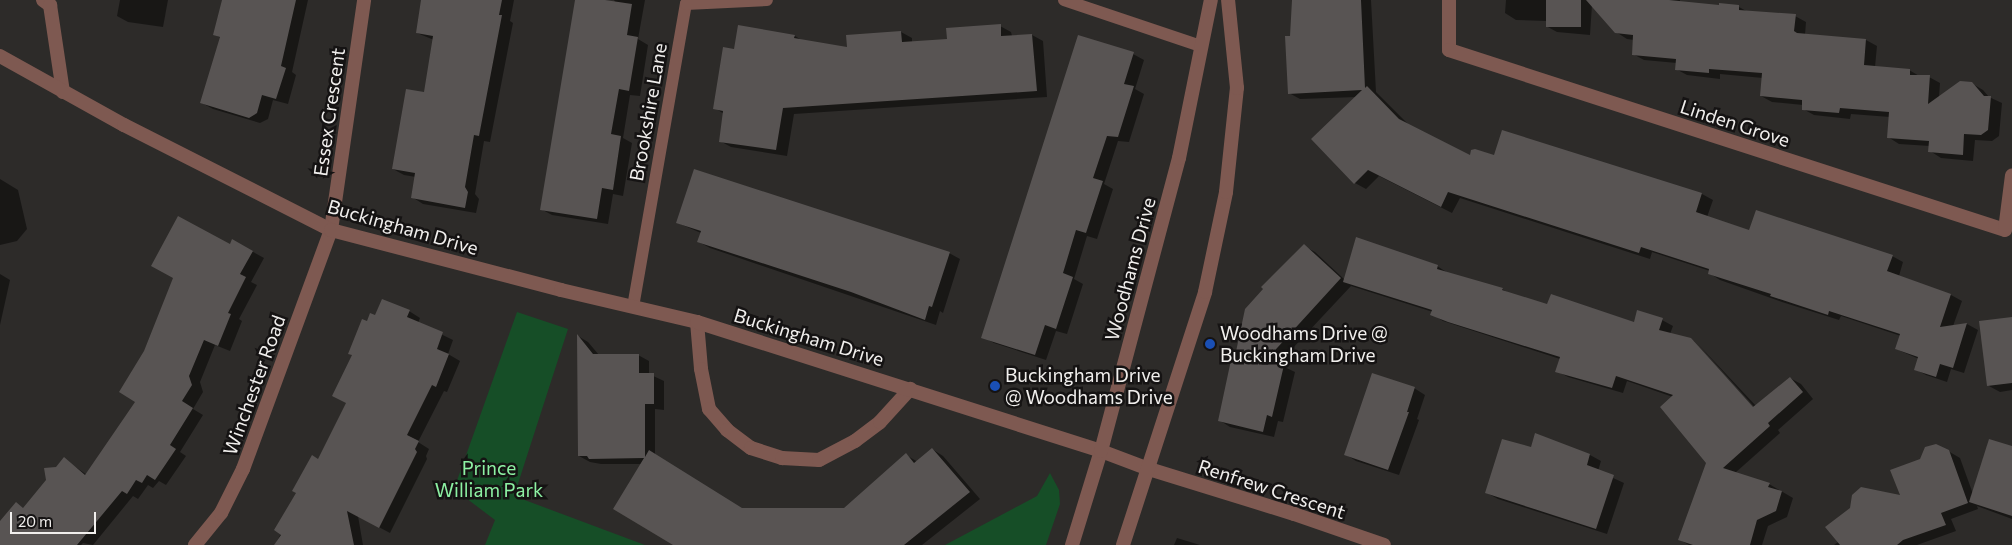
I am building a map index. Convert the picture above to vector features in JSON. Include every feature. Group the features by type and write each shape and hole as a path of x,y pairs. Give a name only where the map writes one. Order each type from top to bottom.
{"street":[{"path":"43,0 50,5 63,92"},
{"name":"Essex Crescent","path":"331,230 364,0"},
{"name":"Woodhams Drive","path":"1072,545 1101,451 1179,158 1211,0"},
{"path":"1123,545 1205,292 1226,192 1237,88 1228,0"},
{"name":"Linden Grove","path":"1449,0 1449,50 2005,230 2012,175"},
{"name":"Buckingham Drive","path":"0,56 124,125 331,230 697,322 1101,451 1149,469"},
{"name":"Winchester Road","path":"195,545 221,513 243,469 331,230"},
{"path":"697,322 701,369 709,409 727,430 750,448 782,458 820,460 856,441 880,422 910,389"},
{"name":"Renfrew Crescent","path":"1149,469 1294,514 1384,545"}],"lane":[{"name":"Brookshire Lane","path":"633,307 686,4 768,0"},
{"path":"1064,0 1201,46"}],"green space":[{"name":"Prince William Park","path":"517,312 568,329 514,496 645,545 485,545 495,520 454,489"},
{"path":"1050,473 1059,490 1060,504 1046,545 945,545 1037,496"}],"building":[{"path":"222,0 296,0 281,66 286,68 276,99 262,95 257,113 249,118 200,103 220,37 213,35"},
{"path":"421,0 502,0 499,15 502,15 479,136 474,135 465,187 468,192 465,208 411,198 415,173 392,169 406,89 424,92 433,36 416,33"},
{"path":"575,0 605,0 632,4 627,35 638,37 629,91 619,89 611,134 621,136 613,190 602,188 597,219 540,210"},
{"path":"1292,0 1361,0 1365,88 1367,86 1399,119 1470,155 1471,150 1475,149 1494,155 1502,130 1702,193 1696,212 1749,230 1756,210 1893,255 1887,271 1951,294 1940,327 1967,323 1953,368 1940,364 1936,377 1914,370 1918,357 1895,349 1900,334 1829,311 1828,315 1770,296 1771,294 1708,274 1709,269 1641,247 1639,253 1448,192 1441,207 1368,170 1354,184 1311,139 1362,90 1288,94 1285,36 1290,36"},
{"path":"1546,0 1581,0 1581,27 1546,27"},
{"path":"1586,0 1669,0 1719,5 1719,3 1739,5 1739,10 1796,14 1794,31 1797,33 1866,39 1864,65 1910,69 1910,75 1930,75 1928,104 1960,81 1972,82 1984,96 1991,96 1988,130 1981,135 1964,134 1963,155 1928,152 1929,141 1887,138 1889,112 1840,108 1839,113 1802,110 1802,100 1760,96 1762,73 1709,69 1709,73 1675,70 1676,59 1632,55 1633,35 1615,33"},
{"path":"1001,24 1001,36 1032,34 1037,91 783,108 776,150 719,142 723,111 713,109 723,47 734,49 738,25 795,35 794,38 847,47 846,35 901,31 902,42 947,39 946,28"},
{"path":"1078,35 1134,52 1124,84 1134,86 1118,137 1107,136 1093,178 1103,181 1086,233 1076,230 1063,273 1073,277 1056,329 1045,325 1035,355 981,338"},
{"path":"694,169 950,252 932,307 929,306 925,320 851,292 697,242 701,231 676,223"},
{"path":"178,216 230,244 232,239 253,251 240,274 246,277 228,313 231,314 218,346 204,340 189,376 192,385 182,401 193,408 170,445 176,449 155,480 147,475 142,483 136,480 127,494 122,491 77,545 0,545 0,521 16,502 23,508 46,480 44,468 56,467 64,457 85,475 135,402 119,392 144,351 173,278 151,266"},
{"path":"1356,237 1438,265 1437,269 1503,288 1502,290 1547,304 1551,294 1634,322 1637,310 1663,318 1659,330 1691,338 1753,407 1790,377 1803,392 1768,423 1770,426 1723,468 1770,483 1768,487 1782,491 1776,511 1757,520 1750,545 1693,545 1678,540 1706,463 1660,407 1673,395 1616,376 1612,388 1555,372 1560,357 1448,322 1430,315 1432,310 1343,282"},
{"path":"1304,244 1341,278 1266,360 1284,365 1272,417 1267,415 1263,432 1218,421 1231,360 1234,361 1245,309 1263,289 1261,287"},
{"path":"382,299 410,310 407,317 443,332 437,349 449,354 436,387 432,385 407,435 419,441 415,449 417,452 379,528 347,511 354,545 274,545 281,535 274,530 296,493 292,491 312,455 318,459 346,403 332,396 352,355 348,354 362,319 367,321 370,313 375,315"},
{"path":"2012,317 2012,383 1987,386 1979,321"},
{"path":"577,334 593,354 639,354 639,373 654,373 654,404 645,404 645,457 649,450 742,508 844,508 906,453 914,463 932,448 970,492 904,545 673,545 613,509 644,458 589,459 587,456 578,456"},
{"path":"1372,373 1415,387 1407,412 1409,412 1388,470 1344,455"},
{"path":"1535,433 1590,454 1587,465 1614,475 1596,529 1485,493 1502,439 1531,447"},
{"path":"1989,439 2012,446 2012,516 1969,502"},
{"path":"1936,444 1949,450 1968,503 1941,513 1946,525 1903,540 1897,545 1840,545 1825,527 1850,508 1852,495 1861,487 1900,495 1890,470 1920,459 1925,447"}],"place":[{"name":"Woodhams Drive @ Buckingham Drive","path":"1210,344"},
{"name":"Buckingham Drive @ Woodhams Drive","path":"995,386"}]}
